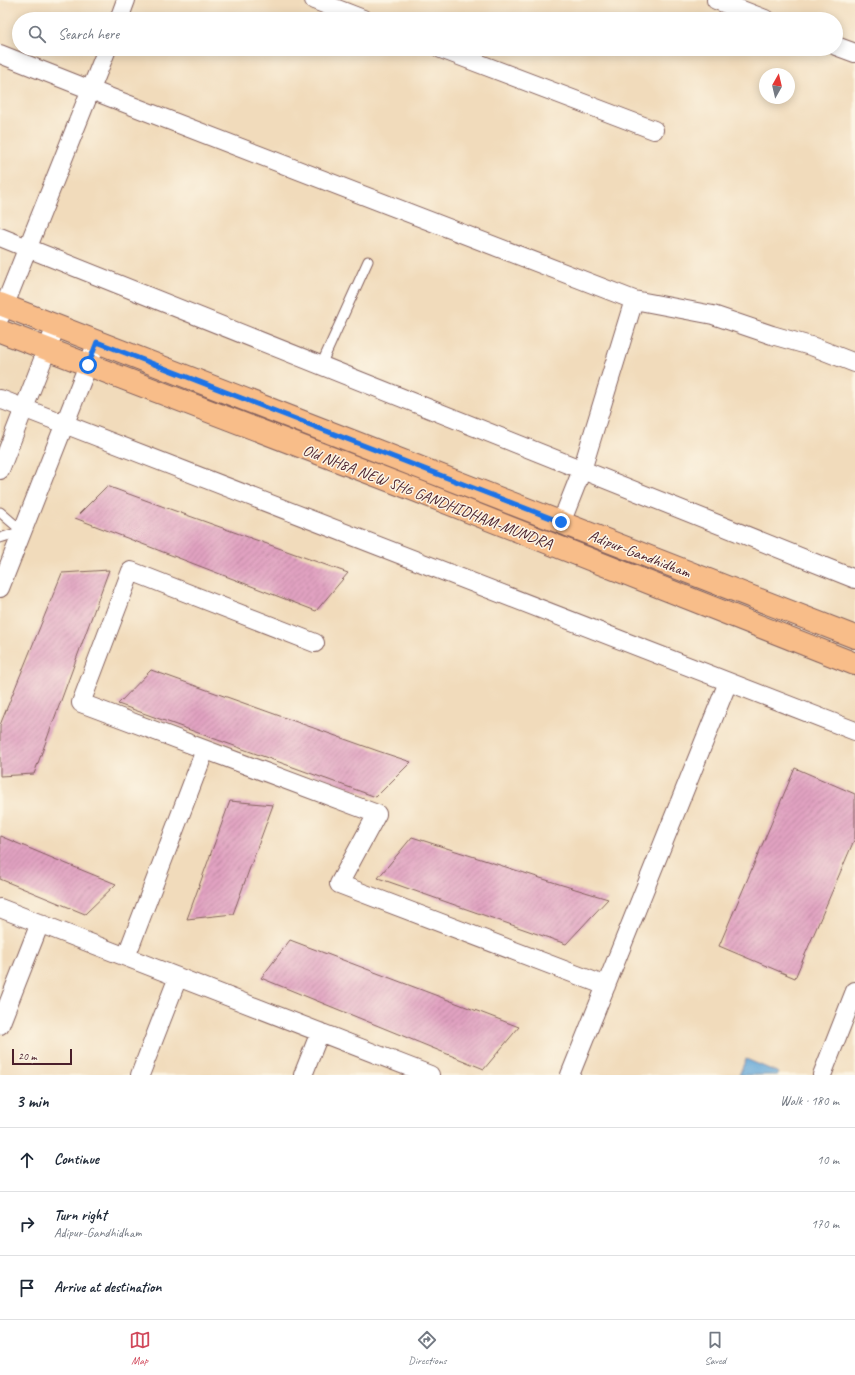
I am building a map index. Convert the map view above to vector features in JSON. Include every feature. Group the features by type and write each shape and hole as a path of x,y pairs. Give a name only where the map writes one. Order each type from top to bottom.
{"main road":[{"name":"Adipur-Gandhidham","path":"2,309 56,326 855,637"},
{"name":"Old NH8A NEW SH6 GANDHIDHAM-MUNDRA","path":"0,331 417,491 855,664"}],"street":[{"path":"122,12 126,0"},
{"path":"314,0 345,12"},
{"path":"716,0 747,12"},
{"path":"843,49 855,54"},
{"path":"0,54 634,300 713,315 772,335 814,347 855,362"},
{"path":"2,309 28,248 104,56"},
{"path":"460,56 654,130"},
{"path":"0,237 855,579"},
{"path":"561,522 582,470 634,300"},
{"path":"0,470 56,326"},
{"path":"0,588 97,342"},
{"path":"0,399 855,731"},
{"path":"315,643 131,571 81,703 377,814 339,884 606,986"},
{"path":"570,1075 728,682"},
{"path":"126,957 206,750"},
{"path":"0,908 430,1075"},
{"path":"0,1025 40,923"},
{"path":"140,1075 178,977"},
{"path":"822,1075 855,991"},
{"path":"304,1075 320,1032"}],"lane":[{"path":"321,366 368,261"},
{"path":"0,512 22,531"},
{"path":"0,538 22,531"}],"water":[{"path":"746,1059 779,1073 778,1075 739,1075"}],"building":[{"path":"107,486 348,573 316,611 75,518"},
{"path":"109,570 34,774 0,776 0,725 62,573"},
{"path":"151,670 411,762 376,797 118,704"},
{"path":"795,768 855,794 855,838 795,978 719,946"},
{"path":"230,801 273,805 233,914 187,919"},
{"path":"0,836 116,884 85,914 0,879"},
{"path":"412,837 608,899 566,944 378,878"},
{"path":"290,940 519,1027 484,1069 261,978"}],"route":[{"path":"88,365 97,342 561,522"}]}
